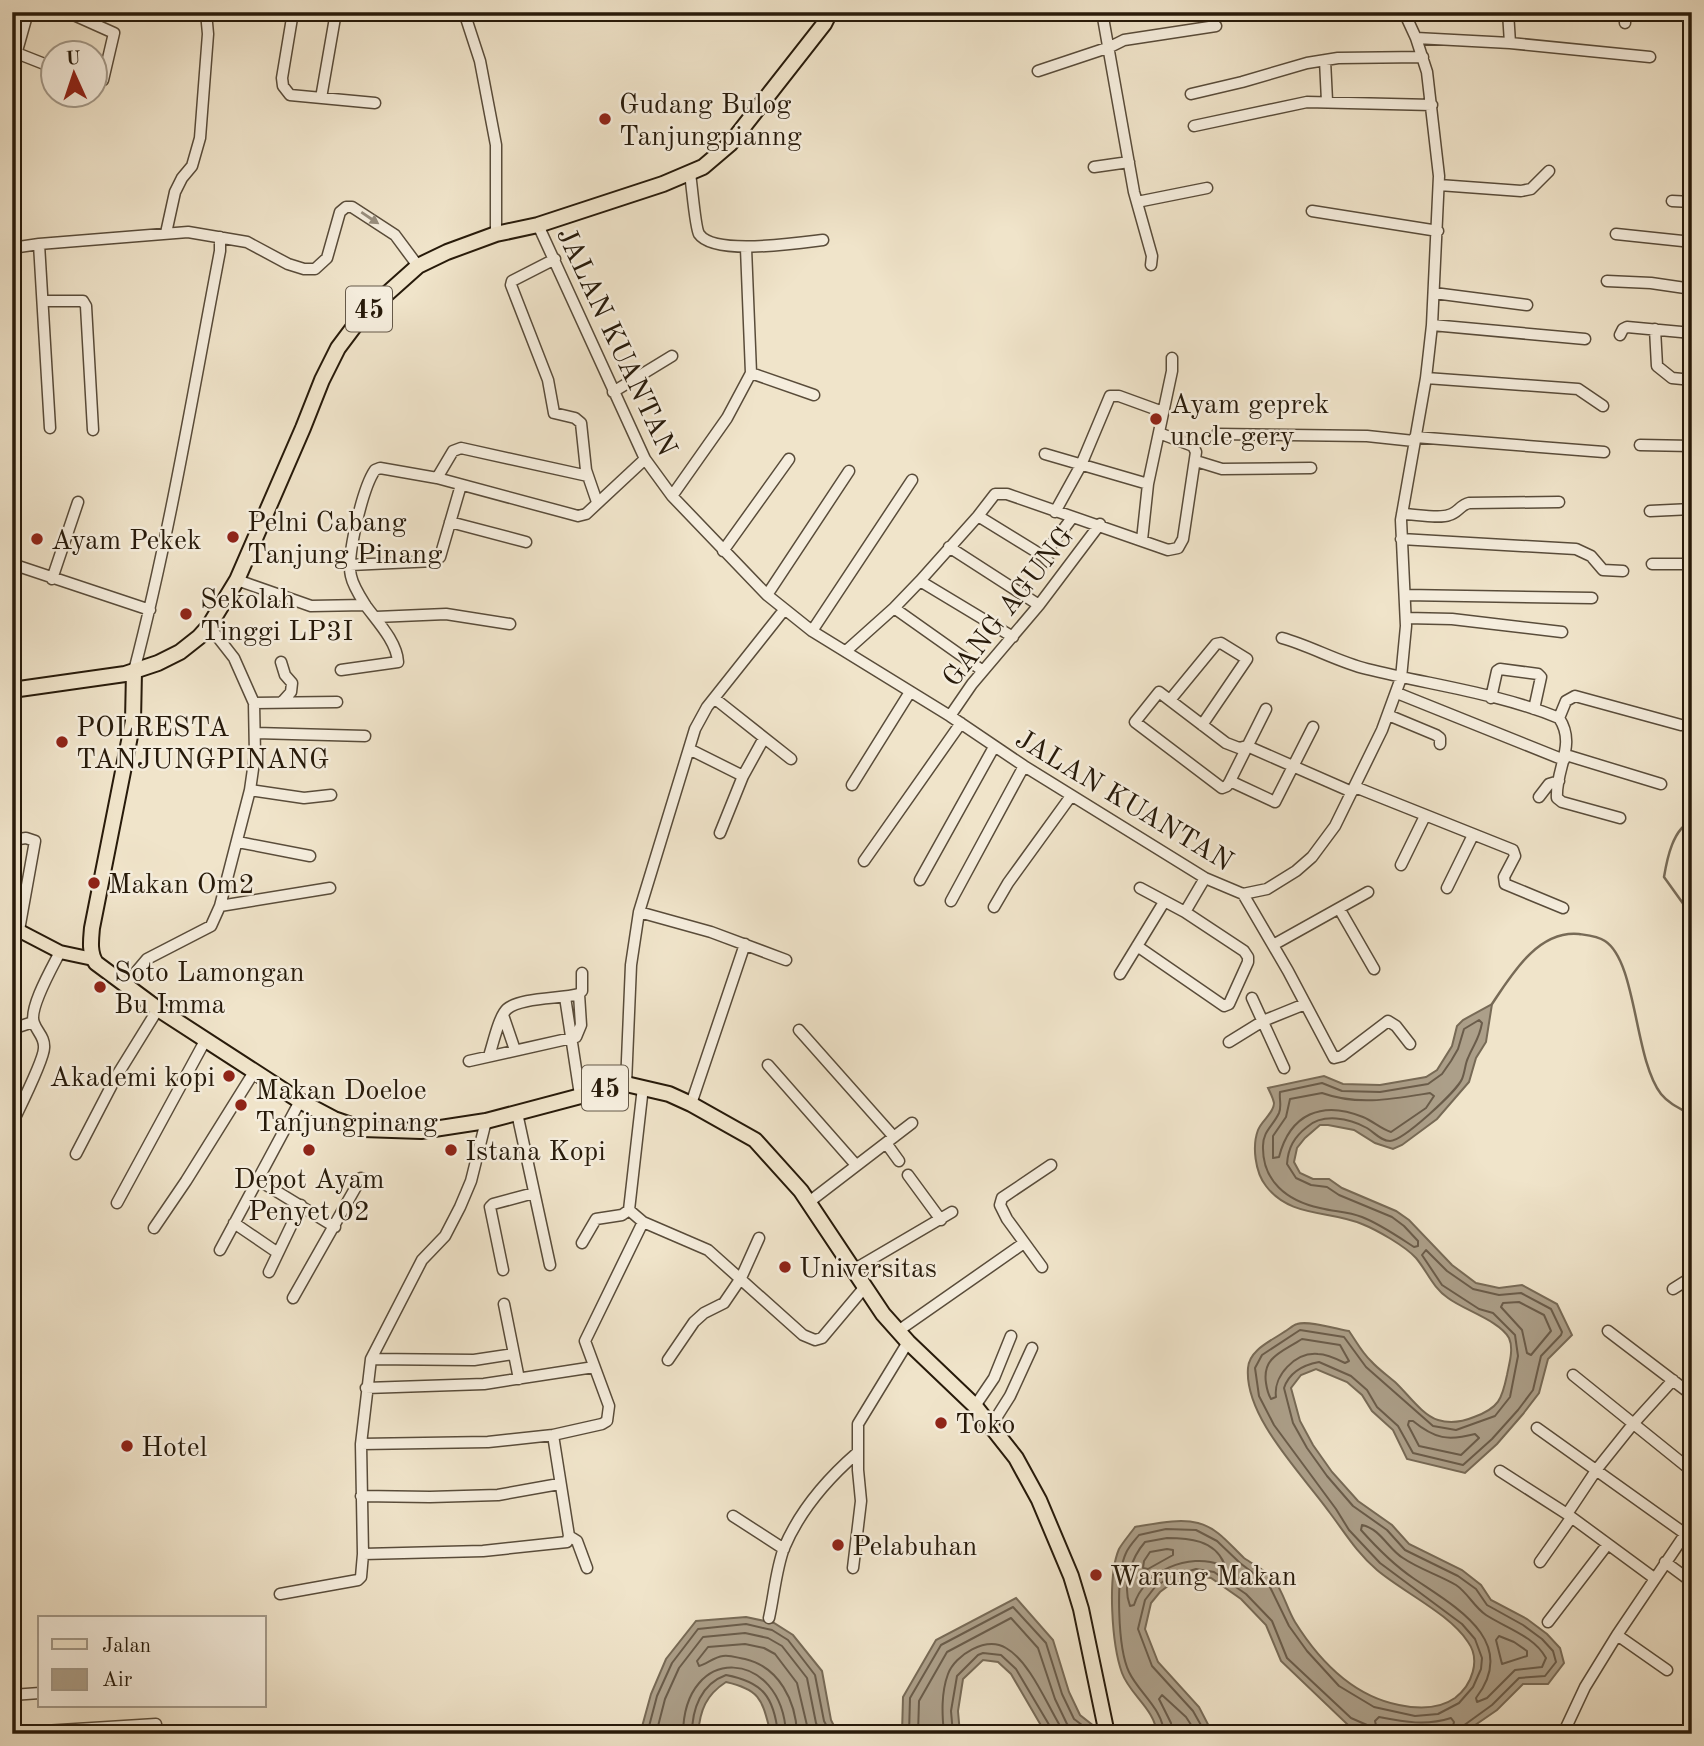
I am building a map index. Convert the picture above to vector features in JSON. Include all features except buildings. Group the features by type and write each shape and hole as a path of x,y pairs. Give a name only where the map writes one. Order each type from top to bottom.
{"highway":[{"name":"45","path":"12,690 134,671 159,663 180,652 209,626 237,580 322,380 338,348 362,316 418,266 496,234 538,225 690,174 716,158 775,88 824,24 830,12"},
{"path":"93,960 92,928 133,721 134,671"},
{"name":"45","path":"93,960 158,1009 300,1101 334,1119 363,1129 421,1131 486,1121 626,1084 668,1094 755,1140 809,1202 864,1288 903,1336 975,1406 1016,1458 1036,1494 1065,1562 1081,1609 1106,1729"}],"main road":[{"path":"15,929 60,952 93,960"}],"street":[{"path":"29,12 17,51 38,61"},
{"path":"65,12 77,14 114,33 108,59"},
{"path":"166,233 175,192 192,166 200,138 208,44 206,12"},
{"path":"293,12 282,78 283,86 290,95 375,103"},
{"path":"321,98 335,12"},
{"path":"464,12 480,61 496,145 496,234"},
{"path":"1102,12 1137,202 1152,256 1150,265"},
{"path":"1508,12 1510,43"},
{"path":"1614,12 1625,13 1625,23"},
{"name":"JALAN KUANTAN","path":"538,225 555,258 612,392 645,459 672,496 766,595 812,631 1205,878 1243,894 1267,889 1304,864 1335,826 1388,715 1401,678 1406,618 1402,514 1426,378 1438,231 1438,185 1432,105 1423,57 1407,13"},
{"path":"1038,71 1132,38 1216,26"},
{"path":"1416,38 1510,43 1650,57"},
{"path":"1191,94 1325,60 1423,57"},
{"path":"1325,60 1327,101"},
{"path":"1194,125 1288,104 1327,101 1432,105"},
{"path":"1094,167 1129,162"},
{"path":"1438,185 1521,191 1531,189 1549,171"},
{"path":"690,174 700,236 717,243 747,248 823,240"},
{"path":"1137,202 1207,188"},
{"path":"1672,201 1692,202"},
{"path":"12,248 188,232 247,242 288,264 314,269 327,258 333,245 340,212 346,207 352,207 395,235 418,266"},
{"path":"1312,211 1438,231"},
{"path":"1616,234 1692,242"},
{"path":"134,671 150,610 220,251 220,237"},
{"path":"38,244 50,428"},
{"path":"672,496 727,418 751,373 747,248"},
{"path":"555,258 512,281 510,285 548,380 554,413 575,418 580,423 588,476 597,502"},
{"path":"1607,281 1651,283 1692,289"},
{"path":"1434,293 1527,305"},
{"path":"43,301 76,300 83,301 86,306 93,430"},
{"path":"1432,324 1585,339"},
{"path":"1620,335 1625,327 1692,333"},
{"path":"1655,329 1657,366 1672,378 1692,380"},
{"path":"612,392 672,356"},
{"path":"1142,540 1148,484 1172,372 1172,358"},
{"path":"751,373 814,395"},
{"path":"1426,378 1578,389 1603,406"},
{"path":"1055,512 1081,465 1110,396 1119,396 1163,412"},
{"path":"846,651 894,608 992,497 1000,493 1172,550 1181,544 1196,452 1192,446 1159,433"},
{"path":"1217,434 1367,436 1604,452"},
{"path":"1640,445 1692,446"},
{"path":"437,478 453,452 461,448 588,476"},
{"path":"1045,454 1148,484"},
{"path":"341,670 398,662 397,653 376,617 365,605 351,578 350,565 357,521 375,470 380,468 437,478 570,516 586,513 645,459"},
{"path":"723,551 789,459"},
{"path":"1196,461 1222,469 1311,468"},
{"path":"766,595 849,471"},
{"path":"812,631 912,480"},
{"path":"350,565 435,561 440,557 461,485"},
{"path":"52,579 78,502"},
{"path":"1402,514 1445,516 1469,503 1559,502"},
{"path":"1650,511 1692,509"},
{"path":"978,516 1046,559 1072,518"},
{"path":"450,522 526,542"},
{"name":"GANG AGUNG","path":"950,716 983,671 1040,605 1100,524"},
{"path":"1401,539 1576,549 1591,556 1603,570 1623,571"},
{"path":"949,548 1040,605"},
{"path":"12,564 150,610"},
{"path":"1652,564 1692,564"},
{"path":"237,580 311,606 365,605"},
{"path":"920,581 1013,637"},
{"path":"1405,595 1592,598"},
{"path":"894,608 983,671"},
{"path":"626,1084 631,965 639,912 695,729 714,698 784,610"},
{"path":"376,617 446,614 510,624"},
{"path":"1406,618 1452,619 1562,632"},
{"path":"125,985 147,959 207,930 220,906 238,842 250,790 256,733 254,703 234,658 209,626"},
{"path":"1282,638 1307,645 1363,668 1491,698 1559,718 1567,735 1556,794 1558,799 1620,818"},
{"path":"1170,700 1216,643 1221,643 1247,659 1202,725"},
{"path":"281,662 285,675 292,683 291,692 282,702"},
{"path":"1491,698 1497,671 1500,669 1538,674 1541,677 1534,709"},
{"path":"852,785 911,692"},
{"path":"1266,709 1247,746 1230,781 1222,788 1136,723 1157,692 1235,747 1247,746 1515,852 1504,877 1505,884 1563,908"},
{"path":"1397,693 1565,757 1661,784"},
{"path":"1559,718 1566,701 1572,695 1681,725"},
{"path":"714,698 791,759"},
{"path":"254,703 337,702"},
{"path":"1388,715 1436,735 1440,738 1440,744"},
{"path":"864,861 961,723"},
{"path":"1230,781 1275,802 1313,726"},
{"path":"256,733 365,736"},
{"path":"720,833 743,776 764,738"},
{"path":"919,880 994,747"},
{"path":"689,749 743,776"},
{"path":"951,901 1024,766"},
{"path":"1538,797 1549,784 1559,781"},
{"path":"250,790 304,797 331,795"},
{"path":"994,907 1012,876 1071,796"},
{"path":"1401,865 1425,816"},
{"path":"1447,888 1473,835"},
{"path":"12,840 26,838 35,841 15,929"},
{"path":"238,842 310,856"},
{"path":"1185,912 1205,878"},
{"path":"220,906 330,888"},
{"path":"1138,946 1220,1006 1227,1006 1248,962 1247,954 1185,912 1140,888"},
{"path":"1273,945 1368,892"},
{"path":"1243,894 1334,1058 1342,1056 1388,1021 1396,1026 1410,1044"},
{"path":"1120,974 1164,902"},
{"path":"1340,910 1374,970"},
{"path":"639,912 745,944 786,960"},
{"path":"691,1104 745,944"},
{"path":"12,1124 44,1051 41,1033 33,1023 33,1013 60,952"},
{"path":"469,1061 572,1040 579,1033 581,1025 579,993 582,991 582,973"},
{"path":"488,1056 503,1015 508,1009 515,1005 579,993"},
{"path":"565,997 580,1095"},
{"path":"1252,998 1284,1068"},
{"path":"1229,1042 1263,1021 1305,1004"},
{"path":"76,1154 116,1077 158,1009"},
{"path":"503,1015 516,1050"},
{"path":"12,1023 21,1026 33,1023"},
{"path":"799,1030 890,1140 899,1161"},
{"path":"117,1203 206,1040"},
{"path":"768,1065 856,1166"},
{"path":"154,1228 254,1072"},
{"path":"582,1243 596,1219 622,1215 629,1210 643,1087"},
{"path":"220,1250 300,1101"},
{"path":"517,1113 550,1265"},
{"path":"280,1594 358,1580 360,1577 363,1554 361,1444 371,1359 422,1260 445,1236 460,1207 471,1181 486,1121"},
{"path":"809,1202 912,1123"},
{"path":"1042,1267 1000,1208 1001,1200 1051,1165"},
{"path":"908,1175 941,1220"},
{"path":"293,1298 362,1178"},
{"path":"258,1180 335,1227"},
{"path":"503,1270 489,1208 493,1204 534,1193"},
{"path":"269,1272 301,1205"},
{"path":"629,1210 643,1222 700,1245 741,1278 803,1335 815,1340 822,1338 864,1288"},
{"path":"853,1270 952,1212"},
{"path":"361,1444 488,1442 553,1435 607,1421 610,1410 586,1346 587,1336 643,1222"},
{"path":"234,1223 278,1253"},
{"path":"668,1360 694,1322 704,1313 724,1303 741,1278 759,1238"},
{"path":"853,1568 861,1501 857,1428 903,1336 1024,1243"},
{"path":"1673,1289 1692,1277"},
{"path":"504,1304 519,1379"},
{"path":"1608,1331 1692,1395"},
{"path":"975,1406 994,1378 1011,1336"},
{"path":"991,1426 1010,1396 1032,1348"},
{"path":"371,1359 474,1360 513,1354"},
{"path":"366,1388 440,1387 519,1379 594,1367"},
{"path":"1573,1375 1692,1471"},
{"path":"1540,1562 1597,1469 1673,1380"},
{"path":"1537,1428 1684,1533"},
{"path":"363,1554 483,1551 567,1542 569,1536 553,1435"},
{"path":"769,1618 784,1549 819,1489 857,1453"},
{"path":"1500,1471 1569,1516 1654,1578"},
{"path":"361,1496 498,1495 559,1484"},
{"path":"733,1516 784,1549"},
{"path":"1563,1734 1585,1687 1654,1578 1692,1524"},
{"path":"569,1536 577,1541 587,1568"},
{"path":"1548,1622 1606,1545"},
{"path":"1665,1562 1692,1582"},
{"path":"1617,1635 1667,1670"},
{"path":"12,1695 38,1693"},
{"path":"12,1733 99,1731 156,1724"}],"water":[{"path":"1492,1004 1486,1042 1476,1058 1469,1082 1437,1119 1393,1149 1375,1143 1354,1130 1320,1125 1297,1148 1294,1162 1300,1173 1313,1179 1329,1179 1342,1188 1396,1211 1409,1220 1452,1265 1476,1283 1499,1288 1522,1285 1557,1304 1572,1335 1548,1359 1539,1393 1523,1414 1497,1444 1465,1473 1407,1459 1393,1430 1347,1382 1316,1369 1301,1375 1291,1388 1300,1421 1313,1445 1332,1472 1358,1501 1392,1525 1409,1544 1462,1570 1481,1585 1491,1600 1527,1619 1547,1634 1560,1648 1564,1663 1548,1684 1523,1684 1497,1710 1462,1734 1370,1734 1348,1725 1281,1661 1266,1625 1241,1599 1211,1578 1197,1576 1172,1583 1160,1592 1151,1603 1145,1629 1158,1662 1199,1707 1213,1734 1157,1734 1152,1717 1122,1673 1113,1629 1115,1561 1119,1549 1135,1527 1183,1521 1205,1525 1218,1533 1244,1558 1271,1576 1295,1622 1315,1651 1339,1675 1367,1694 1406,1706 1435,1707 1455,1698 1470,1679 1474,1657 1472,1649 1460,1632 1370,1563 1277,1445 1255,1406 1249,1387 1248,1368 1256,1351 1295,1325 1315,1324 1349,1331 1368,1358 1426,1414 1438,1420 1456,1422 1482,1414 1498,1402 1510,1361 1509,1338 1498,1326 1443,1294 1416,1258 1405,1248 1362,1224 1298,1208 1276,1196 1259,1174 1255,1144 1258,1130 1273,1107 1274,1101 1268,1088 1324,1076 1343,1084 1380,1085 1426,1077 1437,1070 1452,1046 1457,1026"},
{"path":"1016,1598 1053,1640 1069,1692 1080,1715 1104,1734 1046,1734 1011,1674 998,1662 983,1660 963,1679 958,1711 960,1734 902,1734 903,1697 936,1640"},
{"path":"746,1617 774,1623 793,1635 822,1671 831,1720 838,1734 771,1734 762,1705 754,1693 726,1682 713,1692 705,1704 698,1734 640,1734 651,1694 666,1659 696,1621"}],"waterway":[{"path":"1692,821 1685,825 1676,837 1669,853 1664,877 1692,916"},
{"path":"1492,1004 1508,980 1539,946 1564,935 1579,934 1602,939 1615,952 1623,969 1652,1078 1664,1098 1692,1115"}],"place":[{"name":"Gudang Bulog Tanjungpianng","path":"605,119"},
{"name":"Ayam geprek uncle gery","path":"1156,419"},
{"name":"Pelni Cabang Tanjung Pinang","path":"233,537"},
{"name":"Ayam Pekek","path":"37,539"},
{"name":"Sekolah Tinggi LP3I","path":"186,614"},
{"name":"POLRESTA TANJUNGPINANG","path":"62,742"},
{"name":"Makan Om2","path":"94,883"},
{"name":"Soto Lamongan Bu Imma","path":"100,987"},
{"name":"Akademi kopi","path":"229,1076"},
{"name":"Makan Doeloe Tanjungpinang","path":"241,1105"},
{"name":"Depot Ayam Penyet 02","path":"309,1150"},
{"name":"Istana Kopi","path":"451,1150"},
{"name":"Universitas","path":"785,1267"},
{"name":"Toko","path":"941,1423"},
{"name":"Hotel","path":"127,1446"},
{"name":"Pelabuhan","path":"838,1545"},
{"name":"Warung Makan","path":"1096,1575"}]}
